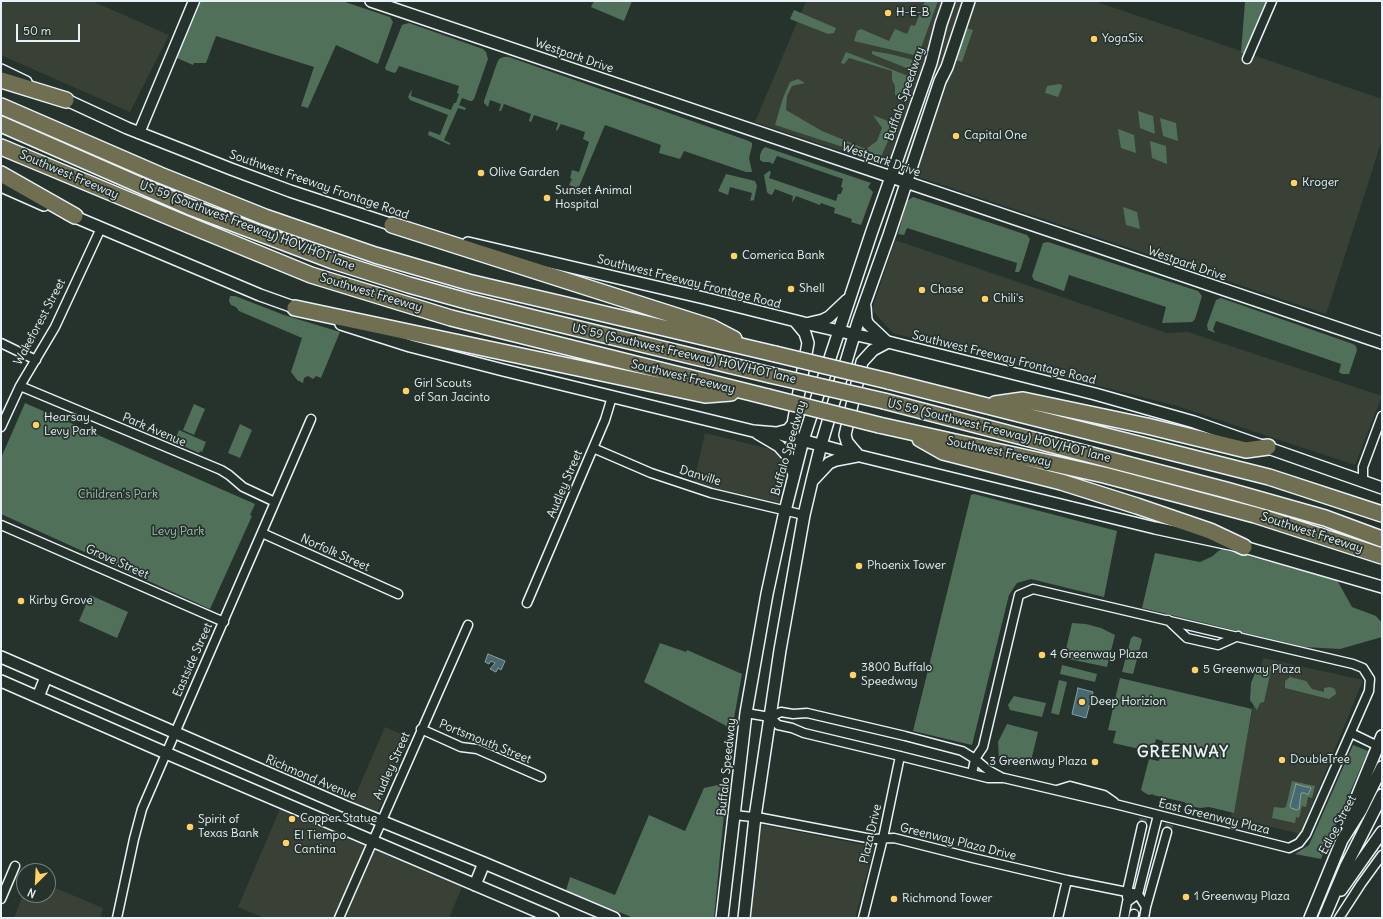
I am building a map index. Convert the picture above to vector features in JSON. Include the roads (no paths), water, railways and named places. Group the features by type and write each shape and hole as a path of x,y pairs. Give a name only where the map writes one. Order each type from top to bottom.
{"highway":[{"path":"1,80 66,100"},
{"path":"1,106 160,175 265,218 374,255 468,282 888,380 1269,477 1382,514"},
{"name":"US 59 (Southwest Freeway) HOV/HOT lane","path":"1,124 190,206 333,261 409,285 478,304 770,375 884,401 1027,437 1325,518 1382,539"},
{"name":"Southwest Freeway","path":"1,147 311,275 451,318 878,425 1104,475 1255,515 1382,556"},
{"path":"1,174 75,216"},
{"path":"392,225 711,327 753,349"},
{"path":"295,308 705,395 743,392"},
{"path":"988,405 1023,400 1147,426 1246,450 1268,447"},
{"path":"905,431 943,452 1054,480 1129,503 1210,531 1244,547"},
{"path":"1027,437 1258,492 1382,533"}],"main road":[{"name":"Westpark Drive","path":"371,1 1382,343"},
{"name":"Buffalo Speedway","path":"722,918 746,713 767,594 785,511 803,440 838,331 931,63 941,24 949,1"},
{"path":"744,918 755,817 780,650 804,515 821,444 853,335 969,1"},
{"path":"931,63 947,67"},
{"name":"Southwest Freeway Frontage Road","path":"1,70 139,133 275,186 392,225 704,298 853,335 888,342 1095,394 1194,422 1382,488"},
{"path":"1,186 38,203 75,216 100,228 248,290 295,308 410,346 612,397 754,430 776,433 821,444 860,456 1155,528 1244,547 1382,587"},
{"path":"776,433 788,430 793,424 808,343 800,322 823,320 829,317 834,314 850,297"},
{"path":"860,456 847,442 845,435 862,362 873,350 888,342 868,324 864,304"},
{"path":"754,430 779,446 787,455 794,476"},
{"path":"812,481 829,463 836,460 860,456"},
{"name":"Richmond Avenue","path":"1,657 381,822 484,863 614,918"},
{"path":"38,697 46,677"},
{"path":"1,680 166,753 553,918"},
{"path":"1342,840 1354,804 1380,741"},
{"name":"Edloe Street","path":"1310,918 1342,840 1361,810 1382,767"},
{"name":"Edloe Street","path":"1326,914 1346,866 1382,795"},
{"path":"1326,914 1382,832"},
{"path":"475,885 484,863"}],"street":[{"path":"139,133 194,1"},
{"path":"1247,59 1272,1"},
{"name":"Wakeforest Street","path":"1,427 20,386 60,317 100,228"},
{"path":"1,343 36,360"},
{"name":"Park Avenue","path":"20,386 221,470 247,489 275,502"},
{"name":"Audley Street","path":"527,603 605,420 612,397"},
{"path":"1363,481 1363,467 1382,416"},
{"name":"Eastside Street","path":"117,918 142,809 311,419"},
{"name":"Danville","path":"593,448 651,473 698,489 804,515"},
{"name":"Grove Street","path":"1,525 224,622"},
{"name":"Norfolk Street","path":"262,534 398,594"},
{"name":"East Greenway Plaza","path":"976,759 983,747 1019,595 1032,589 1238,636 1352,664 1363,668 1370,679 1369,691 1306,834 1299,844 1289,848 1119,805 1104,795 1070,786 1056,790 1004,778"},
{"path":"1168,620 1187,638 1218,645 1238,636"},
{"name":"Audley Street","path":"339,918 468,625"},
{"path":"746,713 770,717 781,712 793,714 807,713 962,751 976,759 988,770 1004,778"},
{"path":"770,717 778,725 792,728 804,733 988,778 1004,778"},
{"name":"Portsmouth Street","path":"421,729 461,747 477,749 541,777"},
{"path":"1350,733 1380,741"},
{"name":"Plaza Drive","path":"863,918 883,838 900,756"},
{"path":"972,774 976,759"},
{"name":"Greenway Plaza Drive","path":"734,815 755,817 872,839 894,838 1067,880 1138,894"},
{"path":"1127,902 1138,894 1158,815"},
{"path":"1124,918 1127,892 1142,826"},
{"path":"1144,918 1167,832"},
{"path":"1341,918 1361,884 1382,855"},
{"path":"1,899 15,866"},
{"path":"1058,918 1067,880"},
{"path":"1138,894 1146,907"}],"water":[{"path":"488,654 505,661 501,670 498,668 496,672 490,669 495,663 491,661 489,664 485,662"},
{"path":"1078,688 1093,692 1086,718 1072,714"},
{"path":"1296,784 1311,788 1308,795 1301,793 1299,809 1297,810 1291,808 1290,806"}],"tunnel":[{"path":"1142,826 1144,814"},
{"path":"1167,832 1171,821"}],"place":[{"name":"H-E-B","path":"888,13"},
{"name":"YogaSix","path":"1094,39"},
{"name":"Capital One","path":"956,136"},
{"name":"Olive Garden","path":"481,173"},
{"name":"Kroger","path":"1294,183"},
{"name":"Sunset Animal Hospital","path":"547,198"},
{"name":"Comerica Bank","path":"734,256"},
{"name":"Shell","path":"791,289"},
{"name":"Chase","path":"922,290"},
{"name":"Chili's","path":"985,299"},
{"name":"Girl Scouts of San Jacinto","path":"406,391"},
{"name":"Hearsay Levy Park","path":"36,425"},
{"name":"Phoenix Tower","path":"859,566"},
{"name":"Kirby Grove","path":"21,601"},
{"name":"4 Greenway Plaza","path":"1042,655"},
{"name":"5 Greenway Plaza","path":"1195,670"},
{"name":"3800 Buffalo Speedway","path":"853,675"},
{"name":"Deep Horizion","path":"1082,702"},
{"name":"DoubleTree","path":"1282,760"},
{"name":"3 Greenway Plaza","path":"1095,762"},
{"name":"Copper Statue","path":"292,819"},
{"name":"Spirit of Texas Bank","path":"190,827"},
{"name":"El Tiempo Cantina","path":"286,843"},
{"name":"1 Greenway Plaza","path":"1186,897"},
{"name":"Richmond Tower","path":"894,899"}],"district":[{"name":"GREENWAY","path":"1183,752"}],"park label":[{"name":"Children's Park","path":"118,495"},
{"name":"Levy Park","path":"178,532"}]}
